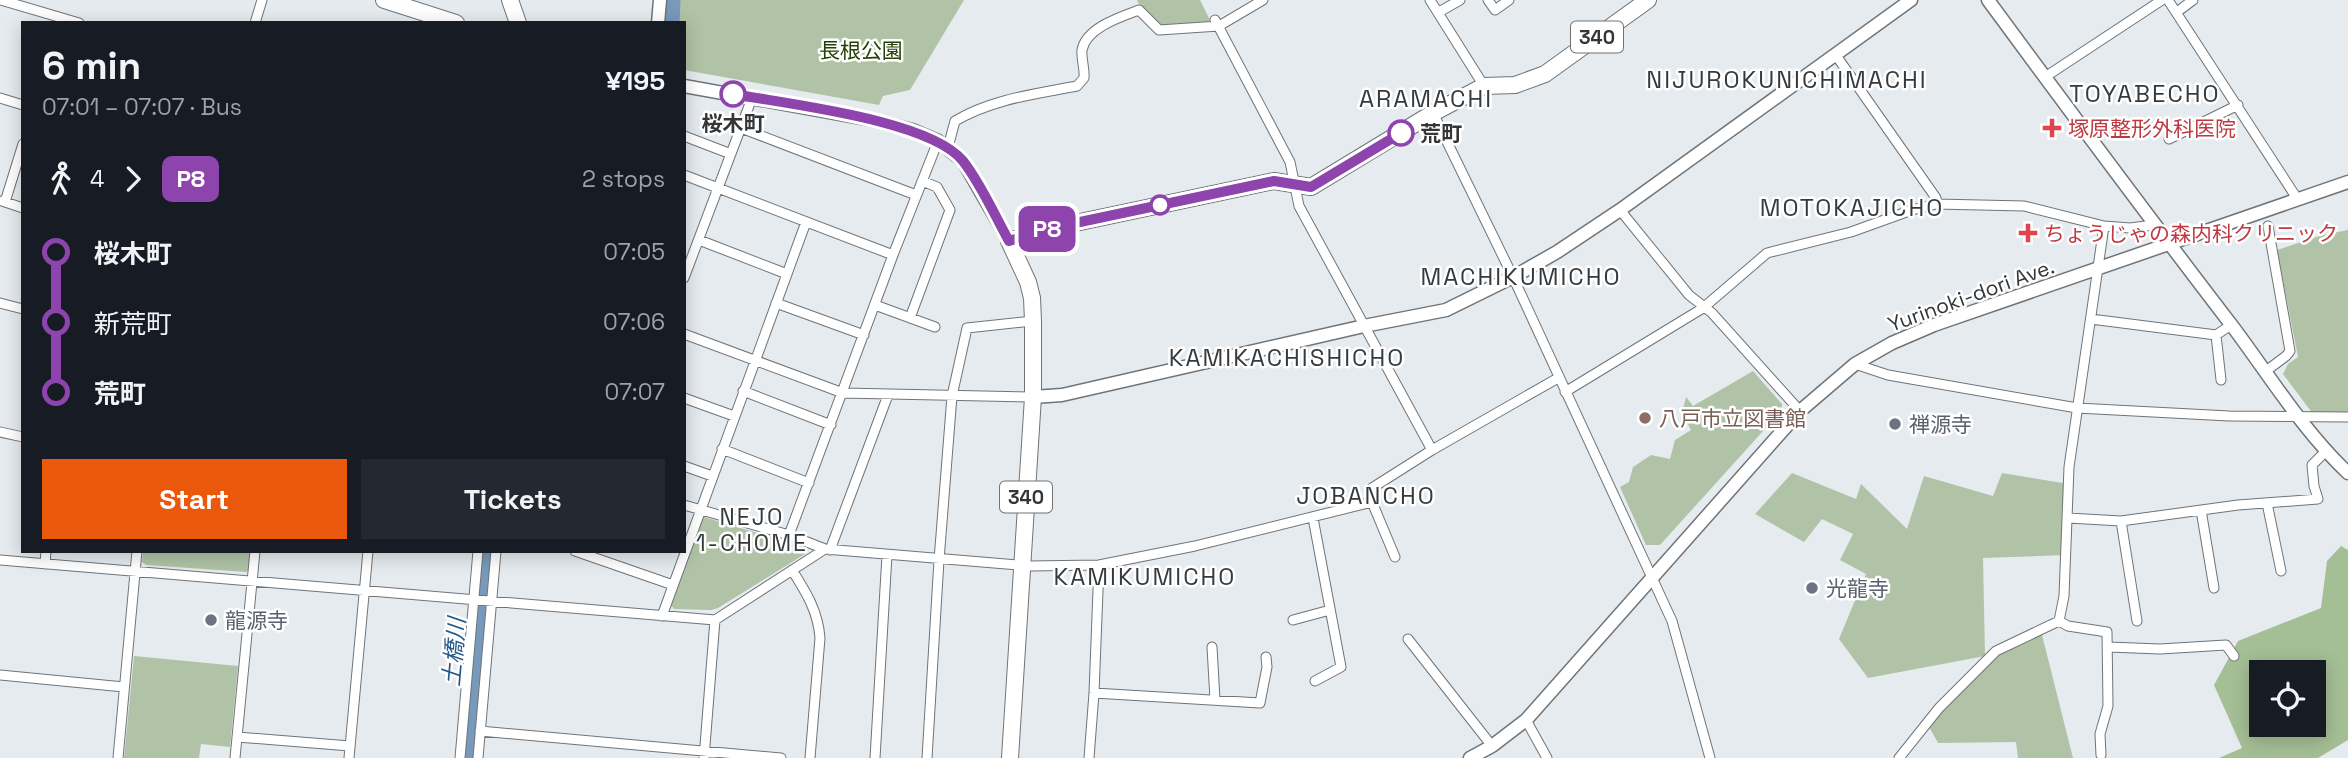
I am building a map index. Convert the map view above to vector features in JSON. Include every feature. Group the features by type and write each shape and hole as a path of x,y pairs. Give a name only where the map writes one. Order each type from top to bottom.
{"highway":[{"path":"384,0 450,21"},
{"path":"510,0 517,21"},
{"name":"340","path":"1010,758 1033,397 1033,321 1028,282 1009,241 1047,229 1274,181 1311,187 1433,113 1484,86 1515,85 1545,74 1648,0"}],"street":[{"path":"1,0 61,20"},
{"path":"256,21 262,0"},
{"path":"658,21 660,0"},
{"path":"789,536 916,195 955,121 996,102 1077,86 1084,78 1082,48 1090,35 1097,29 1139,10 1158,30 1217,23 1263,0"},
{"path":"1430,0 1484,86"},
{"path":"1439,12 1460,0"},
{"path":"1488,0 1495,10 1509,0"},
{"path":"686,335 843,393 1033,397 1062,395 1364,326 1446,310 1557,252 1911,0"},
{"path":"1988,0 2169,245 2326,451 2348,473"},
{"path":"2045,77 2162,0"},
{"path":"2168,0 2298,200"},
{"path":"2177,12 2193,0"},
{"path":"1217,23 1290,162 1299,206 1432,450"},
{"path":"1836,54 1936,198 1936,204"},
{"path":"686,86 868,120 912,130 943,144 963,161 1009,241"},
{"path":"0,98 21,104"},
{"path":"686,273 752,98"},
{"path":"2169,139 2238,105"},
{"path":"1433,113 1513,277 1672,621 1710,758"},
{"path":"741,128 916,195"},
{"path":"686,137 731,153"},
{"path":"21,150 2,202 21,207"},
{"path":"686,176 893,255"},
{"path":"910,318 950,210 937,187 922,181"},
{"name":"Yurinoki-dori Ave.","path":"1470,758 1492,746 1526,720 1800,411 1855,364 1892,343 1934,325 2348,182"},
{"path":"1565,392 1703,308 1768,253 1851,232 1912,210 1936,204 2024,206 2104,226 2130,228 2154,225"},
{"path":"1619,210 1689,295 1712,313 1800,411"},
{"path":"686,548 806,222"},
{"path":"2059,621 2064,596 2069,467 2104,226"},
{"path":"2266,371 2290,351 2268,226"},
{"path":"699,240 787,274"},
{"path":"0,303 21,308"},
{"path":"776,303 864,335"},
{"path":"875,305 935,327"},
{"path":"2091,319 2216,335 2231,325"},
{"path":"927,758 952,396 967,328 1033,321"},
{"path":"2216,335 2221,380"},
{"path":"1855,364 1888,375 2077,408 2301,418 2348,417"},
{"path":"1395,557 1371,502 1372,488 1432,450 1558,378"},
{"path":"743,391 831,425"},
{"path":"0,560 715,620 828,549 888,395"},
{"path":"686,399 734,416"},
{"path":"0,432 21,437"},
{"path":"722,449 809,483"},
{"path":"2068,518 2121,521 2318,499 2312,465 2326,451"},
{"path":"686,467 712,476"},
{"path":"686,506 828,549 1021,566 1099,565 1313,518 1371,502"},
{"path":"2267,503 2281,571"},
{"path":"2201,510 2214,588"},
{"path":"1313,518 1341,667 1315,681"},
{"path":"2121,521 2137,621"},
{"path":"45,564 46,553"},
{"path":"118,758 137,553"},
{"path":"235,758 255,553"},
{"path":"349,758 368,553"},
{"path":"460,758 478,553"},
{"path":"478,758 496,553"},
{"path":"584,553 673,585"},
{"path":"662,616 684,553"},
{"path":"875,758 887,555"},
{"path":"1089,758 1099,565"},
{"path":"792,570 811,600 819,624 810,758"},
{"path":"1293,620 1330,610"},
{"path":"704,755 715,620"},
{"path":"2059,621 2068,626 2107,632 2108,706 2100,734 2102,755"},
{"path":"1899,758 1939,708 1996,651 2059,621"},
{"path":"1408,639 1492,746"},
{"path":"2108,647 2160,649 2226,645 2234,656"},
{"path":"1212,647 1215,700"},
{"path":"1094,693 1260,703 1267,667 1266,657"},
{"path":"0,675 124,687"},
{"path":"1526,720 1547,758"},
{"path":"480,731 704,755 781,758"},
{"path":"237,737 350,747"}],"green space":[{"name":"長根公園","path":"672,0 964,0 910,90 883,96 879,105 686,70 686,21 670,21"},
{"path":"1137,0 1200,0 1210,20 1206,23 1159,27"},
{"path":"2348,230 2348,413 2313,414 2283,374 2288,364 2298,357 2277,250"},
{"path":"1753,371 1782,404 1782,410 1660,545 1646,545 1620,487 1629,482 1633,467 1651,455 1670,459 1675,440 1691,430 1682,413 1686,397 1693,406"},
{"path":"1792,473 1856,499 1861,484 1907,529 1924,476 1993,496 2002,473 2069,484 2066,555 1983,558 1985,656 1868,678 1839,639 1866,574 1840,560 1853,534 1822,519 1804,542 1755,514"},
{"path":"704,517 804,547 805,554 718,608 674,609 671,605"},
{"path":"2341,546 2348,550 2348,740 2318,758 2219,758 2242,748 2214,685 2238,641 2321,608 2327,561"},
{"path":"143,553 250,553 249,570 246,572 146,565 142,562"},
{"path":"2041,631 2073,758 2018,758 2016,742 1938,743 1927,723 1996,651"},
{"path":"134,656 238,666 230,747 201,744 199,758 124,758"}],"waterway":[{"name":"土橋川","path":"670,21 671,0"},
{"name":"土橋川","path":"470,758 488,553"}],"bus line":[{"name":"P8","path":"733,94 912,130 938,141 963,161 1009,241 1047,229 1274,181 1311,187 1401,133"}],"place":[{"name":"桜木町","path":"733,94"},
{"name":"塚原整形外科医院","path":"2052,128"},
{"name":"荒町","path":"1401,133"},
{"name":"ちょうじゃの森内科クリニック","path":"2028,233"},
{"name":"八戸市立図書館","path":"1645,418"},
{"name":"禅源寺","path":"1895,424"},
{"name":"光龍寺","path":"1812,588"},
{"name":"龍源寺","path":"211,620"}],"district":[{"name":"NIJUROKUNICHIMACHI","path":"1787,79"},
{"name":"TOYABECHO","path":"2145,93"},
{"name":"ARAMACHI","path":"1426,98"},
{"name":"MOTOKAJICHO","path":"1852,207"},
{"name":"MACHIKUMICHO","path":"1521,276"},
{"name":"KAMIKACHISHICHO","path":"1287,357"},
{"name":"JOBANCHO","path":"1366,495"},
{"name":"NEJO 1-CHOME","path":"752,530"},
{"name":"KAMIKUMICHO","path":"1145,576"}]}
